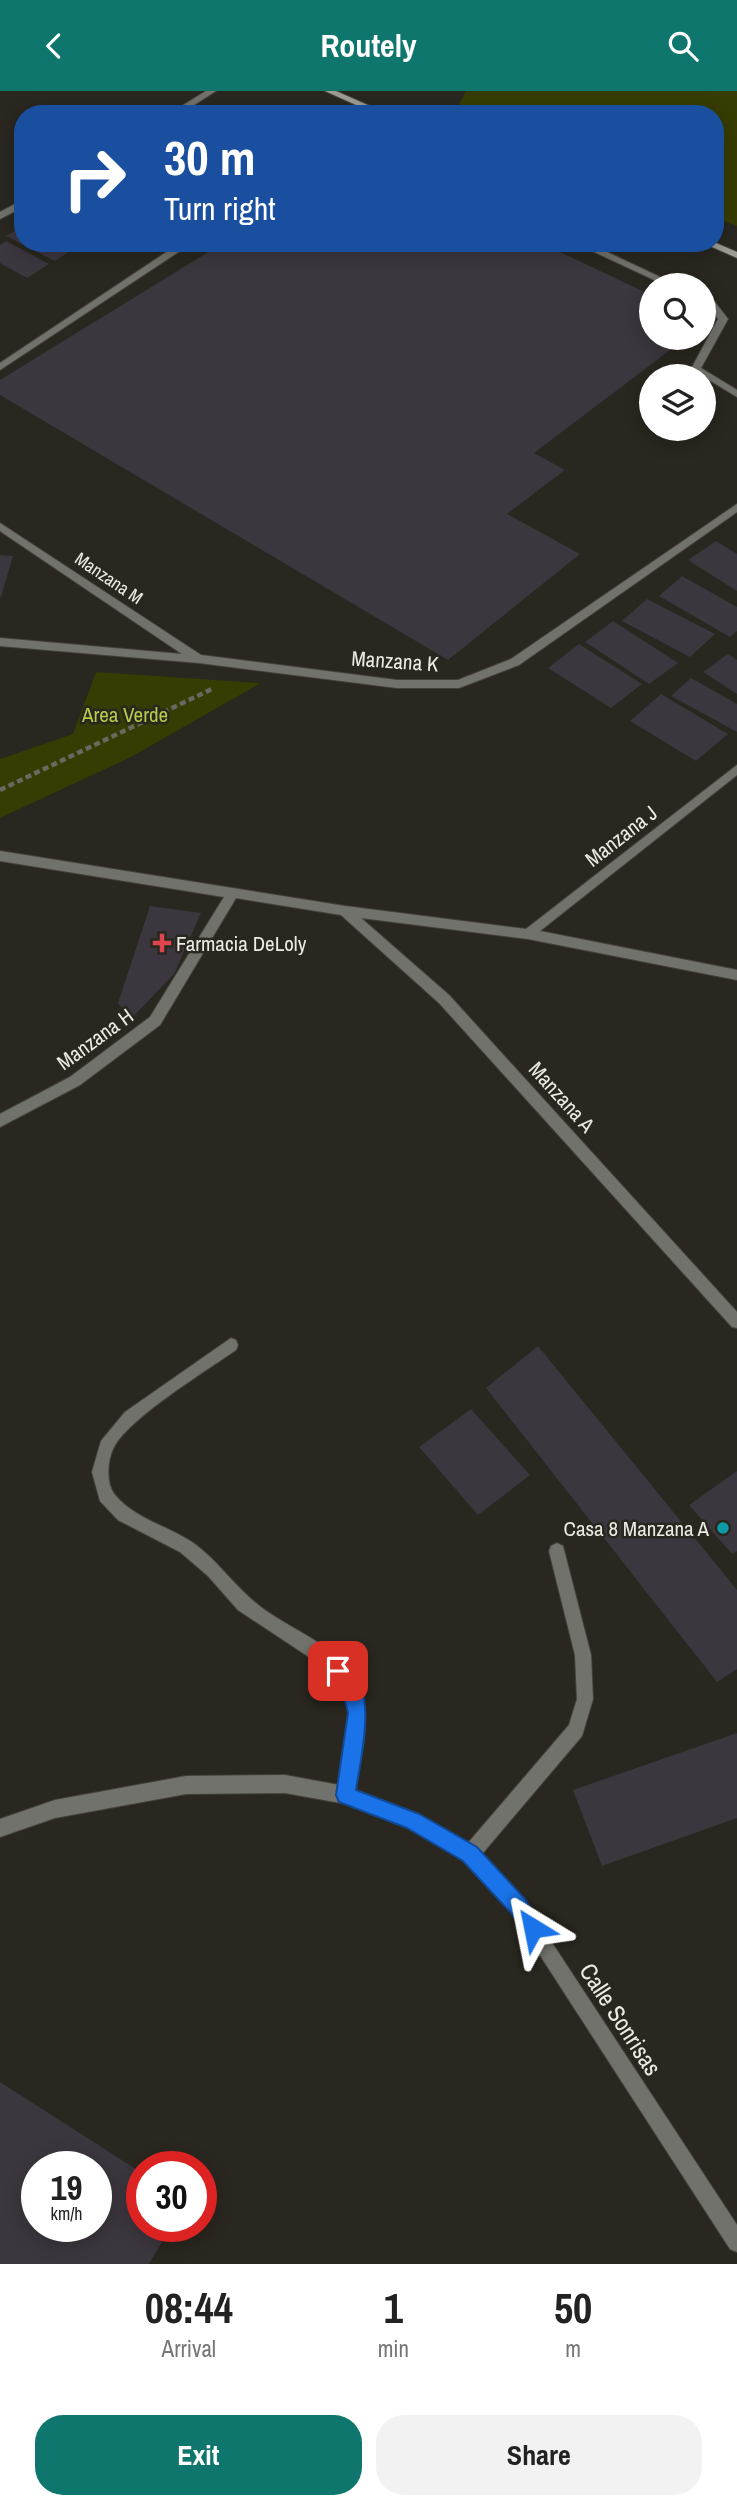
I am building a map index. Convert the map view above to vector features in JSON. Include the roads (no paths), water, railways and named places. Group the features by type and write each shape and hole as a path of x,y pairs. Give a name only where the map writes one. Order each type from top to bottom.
{"main road":[{"path":"328,91 362,105"}],"street":[{"path":"188,105 212,91"},
{"path":"0,367 173,252"},
{"path":"600,252 646,273"},
{"path":"716,309 723,319 716,332"},
{"path":"706,350 696,369 737,394"},
{"name":"Manzana K","path":"0,642 199,660 397,684 458,684 515,661 737,507"},
{"name":"Manzana M","path":"0,526 199,660"},
{"name":"Manzana J","path":"528,934 737,769"},
{"path":"0,856 345,911 528,934 737,975"},
{"name":"Manzana H","path":"0,1121 75,1081 155,1021 233,893"},
{"name":"Manzana A","path":"345,911 444,999 737,1322"},
{"path":"231,1345 130,1417 106,1445 100,1472 106,1496 124,1515 186,1547 214,1571 244,1604 327,1659 350,1682 358,1713 346,1795"},
{"path":"470,1854 576,1730 585,1699 583,1655 557,1551"},
{"name":"Calle Sonrisas","path":"0,1828 55,1809 186,1785 285,1784 346,1795 412,1821 470,1854 518,1906 737,2242"}],"place":[{"name":"Farmacia DeLoly","path":"162,943"},
{"name":"Casa 8 Manzana A","path":"723,1528"}],"park label":[{"name":"Area Verde","path":"125,714"}]}
